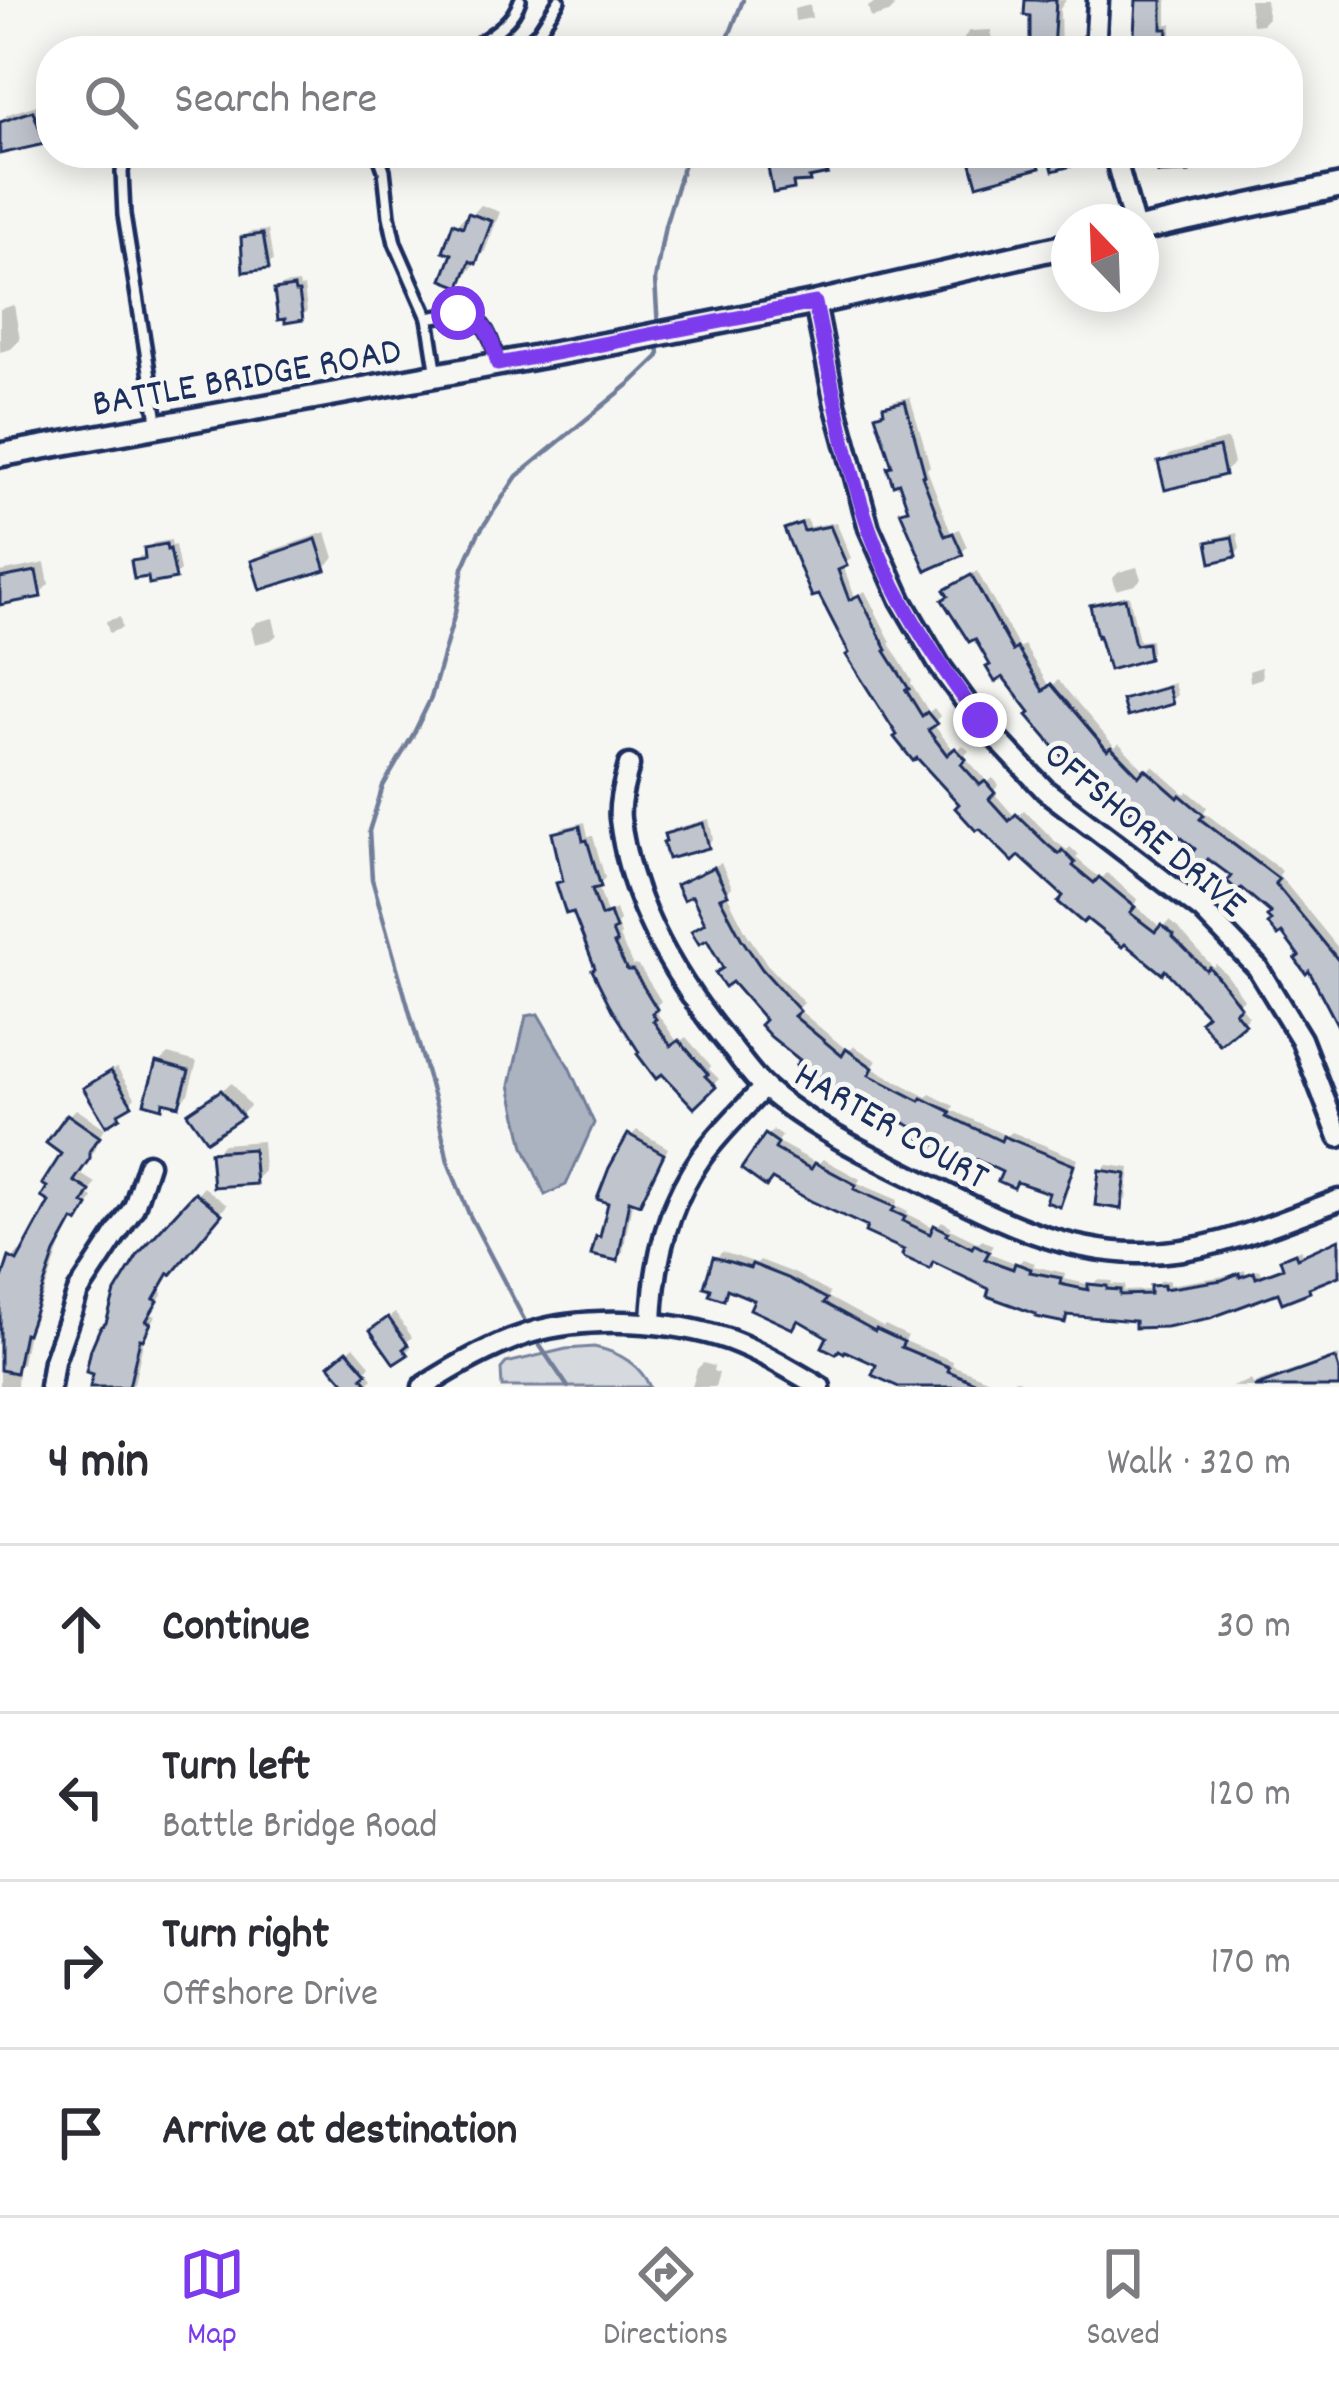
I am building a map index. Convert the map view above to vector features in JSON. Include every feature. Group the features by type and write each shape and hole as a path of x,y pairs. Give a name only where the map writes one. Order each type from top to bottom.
{"street":[{"path":"1096,36 1098,0"},
{"path":"1118,168 1127,204"},
{"path":"1159,225 1339,186"},
{"name":"BATTLE BRIDGE ROAD","path":"0,455 815,303 1051,249"},
{"name":"OFFSHORE DRIVE","path":"815,303 869,528 901,600 939,665 980,720 1046,791 1202,910 1257,967 1301,1039 1339,1137"},
{"name":"HARTER COURT","path":"629,765 619,813 640,900 667,957 692,1001 764,1087 839,1139 988,1215 1034,1235 1091,1249 1138,1254 1202,1247 1259,1232 1339,1200"},
{"path":"652,1322 653,1288 669,1218 699,1160 764,1087"},
{"path":"50,1387 78,1292 134,1207 148,1164"},
{"path":"423,1387 462,1363 535,1332 571,1325 652,1322 730,1340 820,1387"}],"lane":[{"path":"488,36 507,23 520,0"},
{"path":"534,36 560,0"},
{"path":"123,168 124,215 158,427"},
{"path":"384,168 395,243 428,318 437,375"},
{"path":"428,318 458,313 478,318 498,364"}],"shaded area":[{"path":"538,1014 594,1123 566,1185 545,1195 524,1147 510,1085 526,1016"},
{"path":"594,1347 627,1360 650,1387 502,1387 501,1369 506,1363"}],"building":[{"path":"1025,0 1056,0 1054,36 1030,36 1030,16 1024,15"},
{"path":"1136,0 1162,0 1162,29 1168,29 1167,36 1134,36"},
{"path":"33,111 36,146 0,154 0,122"},
{"path":"768,168 827,168 828,174 773,193"},
{"path":"972,168 1040,168 977,185"},
{"path":"1158,168 1189,168 1189,172 1158,173"},
{"path":"468,213 492,221 476,264 470,261 460,287 442,280 452,254 443,251 453,223 463,227"},
{"path":"263,234 269,269 243,272 241,237"},
{"path":"294,287 303,320 285,323 285,319 278,320 274,290"},
{"path":"905,401 922,476 945,536 953,533 963,555 926,571 900,511 908,509 899,483 893,485 887,467 892,466 875,415 884,412 883,406"},
{"path":"1219,447 1225,475 1165,490 1158,462"},
{"path":"801,523 804,531 830,526 847,566 838,570 849,600 859,595 906,690 922,716 927,712 937,724 928,730 947,755 955,748 966,759 961,764 980,785 985,781 995,793 989,799 1009,821 1016,814 1094,883 1099,877 1135,907 1130,913 1155,932 1161,925 1174,935 1221,981 1241,1007 1235,1012 1245,1024 1220,1045 1200,1021 1207,1015 1165,970 1162,974 1087,919 1083,923 1058,902 1063,896 1019,856 1013,862 980,829 976,831 955,808 959,804 917,758 913,761 846,655 819,595 812,597 784,529"},
{"path":"1232,537 1236,557 1211,563 1207,542"},
{"path":"316,539 326,570 260,590 251,561"},
{"path":"166,544 176,579 149,584 148,577 134,579 131,561 145,559 144,548"},
{"path":"36,571 41,597 0,605 0,578"},
{"path":"971,575 1013,651 1017,648 1043,691 1051,684 1107,750 1111,747 1139,776 1145,769 1178,798 1180,795 1204,815 1200,819 1279,879 1275,883 1339,961 1339,1028 1309,971 1306,974 1295,959 1299,956 1282,933 1278,936 1268,924 1271,913 1241,888 1238,891 1227,881 1231,876 1208,859 1203,866 1189,856 1195,849 1172,830 1166,838 1137,805 1130,812 1100,789 1075,752 1065,760 1003,677 995,682 975,639 969,642 942,600 948,596 944,590"},
{"path":"1125,598 1135,645 1147,643 1149,659 1109,670 1090,605"},
{"path":"1168,687 1173,704 1127,717 1122,700"},
{"path":"703,823 709,848 668,859 664,834"},
{"path":"580,826 601,887 592,889 601,916 610,913 616,929 612,931 614,944 657,1009 653,1021 671,1046 679,1040 716,1087 694,1108 662,1074 656,1079 637,1054 592,970 573,912 566,914 556,883 563,881 552,833"},
{"path":"714,867 728,895 720,898 741,938 800,1011 794,1016 842,1056 846,1049 873,1068 869,1075 1001,1141 1003,1136 1074,1165 1060,1207 1046,1202 1049,1193 1017,1182 1014,1188 998,1181 1002,1172 977,1160 973,1168 959,1161 963,1155 936,1142 933,1148 919,1141 923,1132 898,1120 893,1129 880,1122 883,1115 852,1099 848,1104 834,1095 838,1089 796,1065 800,1060 760,1025 765,1020 732,982 725,987 715,973 723,968 707,940 699,944 691,931 705,923 692,896 683,900 676,885"},
{"path":"156,1062 189,1071 179,1106 144,1103"},
{"path":"111,1071 132,1105 106,1126 83,1088"},
{"path":"221,1090 243,1117 207,1141 187,1113"},
{"path":"67,1114 100,1137 74,1181 90,1191 83,1203 88,1206 78,1223 73,1220 55,1253 24,1333 16,1373 0,1370 0,1275 9,1257 17,1261 49,1202 41,1197 47,1187 42,1184 61,1154 46,1143"},
{"path":"628,1134 664,1154 640,1204 629,1200 618,1261 591,1255 608,1203 597,1199"},
{"path":"765,1134 778,1143 775,1149 811,1169 815,1163 856,1185 854,1189 895,1207 892,1211 905,1217 903,1221 930,1234 934,1225 972,1248 974,1244 989,1252 985,1259 1061,1278 1060,1284 1088,1290 1088,1284 1107,1286 1120,1290 1120,1295 1150,1294 1150,1286 1164,1285 1164,1289 1239,1273 1240,1277 1254,1272 1256,1278 1283,1268 1280,1259 1295,1253 1297,1258 1339,1239 1339,1276 1282,1303 1278,1293 1210,1318 1166,1327 1135,1328 1135,1321 1067,1315 1065,1323 1036,1317 987,1296 989,1289 933,1262 930,1269 904,1257 904,1250 865,1232 867,1227 772,1179 766,1187 741,1169"},
{"path":"253,1149 256,1184 213,1187 210,1152"},
{"path":"1099,1170 1126,1174 1121,1209 1095,1205"},
{"path":"195,1192 222,1214 169,1273 154,1299 158,1301 146,1321 151,1323 140,1339 129,1387 90,1387 93,1374 86,1372 91,1349 106,1323 115,1292 139,1253"},
{"path":"713,1257 750,1268 752,1264 788,1278 827,1299 824,1303 904,1342 901,1347 986,1387 899,1387 872,1375 876,1365 822,1347 827,1337 798,1320 793,1329 750,1309 754,1300 727,1289 724,1300 709,1295 711,1289 704,1287"},
{"path":"388,1317 408,1345 403,1349 408,1355 394,1364 370,1330"},
{"path":"347,1350 367,1373 362,1377 370,1387 348,1387 329,1365"},
{"path":"1335,1358 1339,1387 1254,1387"}],"waterway":[{"path":"729,36 743,0"},
{"path":"658,328 655,280 682,168"},
{"path":"528,1327 469,1214 448,1162 372,879 369,831 383,786 431,698 463,568 478,534 517,476 659,356 658,340"},
{"path":"534,1337 568,1387"}],"route":[{"path":"458,313 484,324 498,364 815,303 869,528 901,600 939,665 980,720"}]}
